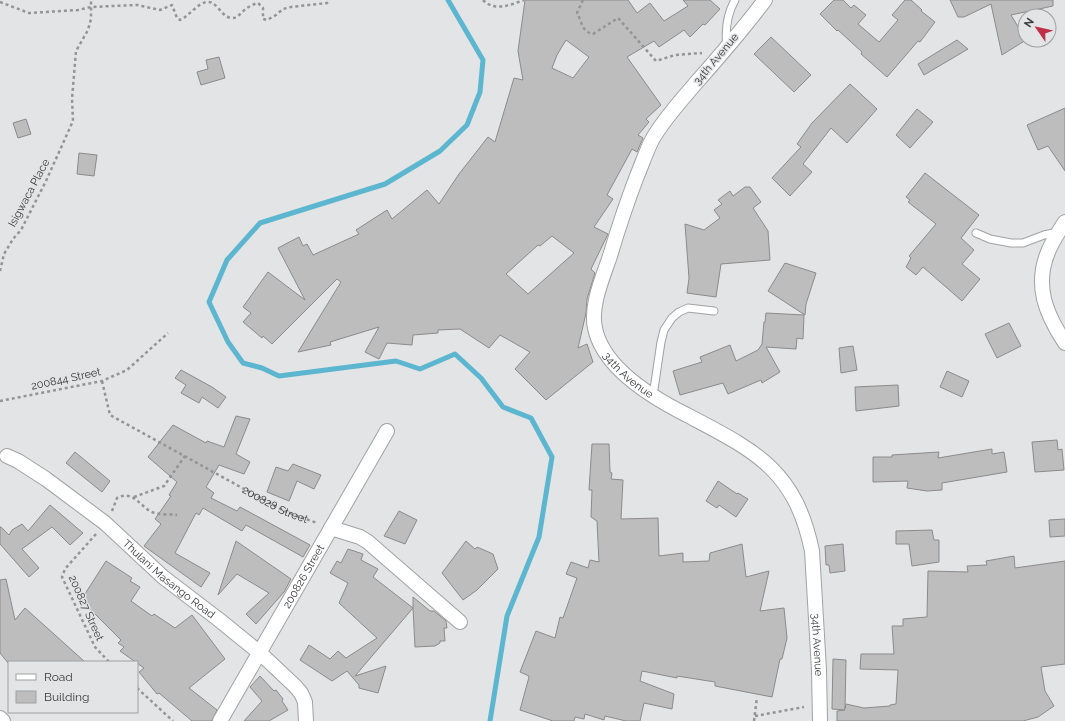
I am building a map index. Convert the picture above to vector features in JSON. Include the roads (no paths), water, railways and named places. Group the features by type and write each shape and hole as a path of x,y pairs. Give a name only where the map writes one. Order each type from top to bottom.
{"street":[{"name":"34th Avenue","path":"764,0 727,47 677,105 652,140 627,202 597,298 594,315 595,328 599,340 607,353 626,376 653,396 729,437 757,455 778,475 791,492 809,534 812,551 819,662 820,721"},
{"path":"1062,227 1048,252 1042,279 1042,290 1050,317 1065,343"},
{"name":"200826 Street","path":"220,721 386,431"},
{"name":"Thulani Masango Road","path":"7,456 18,461 46,479 105,524 163,577 260,653 301,693 305,702 306,721"},
{"path":"331,528 360,537 368,542 460,622"},
{"path":"0,718 3,721"}],"lane":[{"path":"727,47 726,37 728,13 735,0"},
{"path":"976,233 990,239 1011,243 1023,243 1062,227"},
{"path":"653,396 664,330 672,318 679,312 688,308 714,311"}],"waterway":[{"path":"448,0 483,60 480,92 467,125 440,151 385,184 260,223 227,260 209,302 228,342 243,363 262,368 279,376 396,361 420,369 455,354 481,378 503,407 531,418 552,457 539,537 507,616 490,721"}]}
